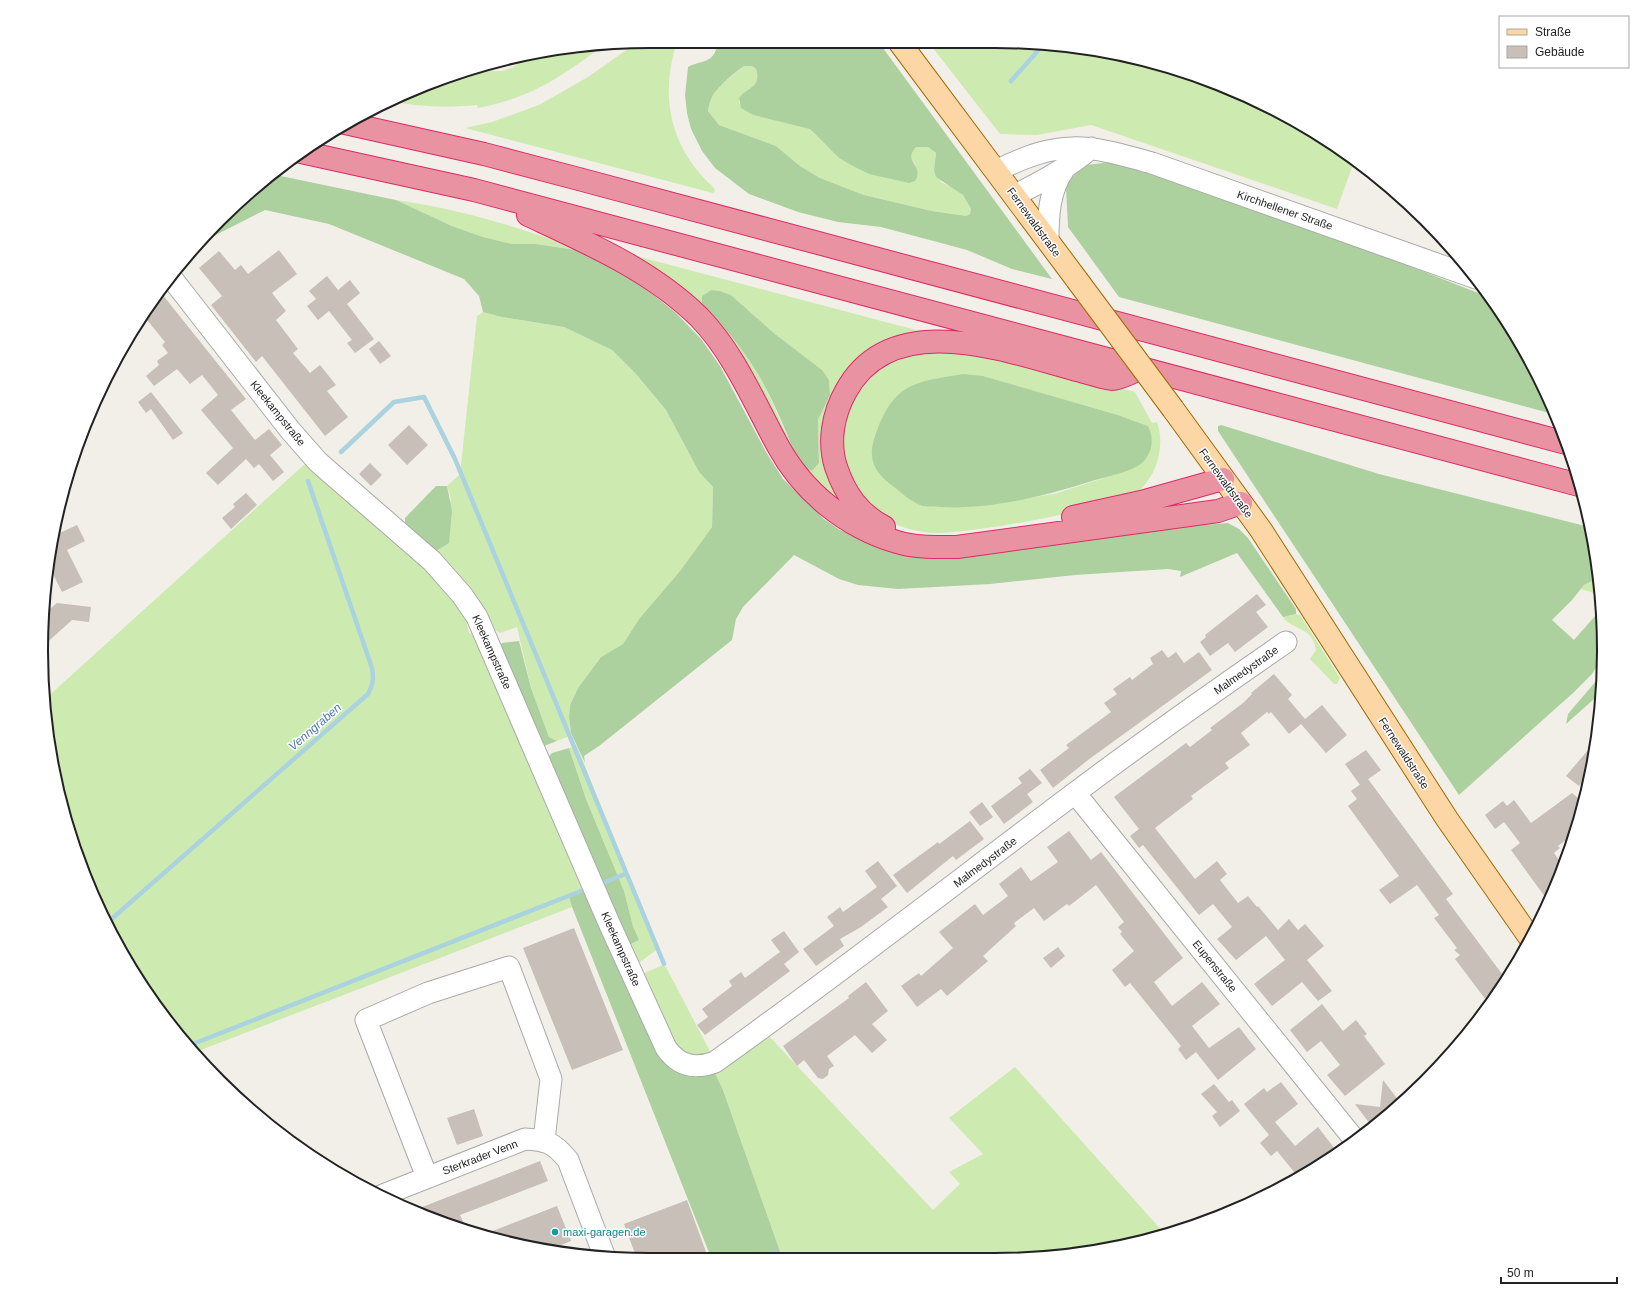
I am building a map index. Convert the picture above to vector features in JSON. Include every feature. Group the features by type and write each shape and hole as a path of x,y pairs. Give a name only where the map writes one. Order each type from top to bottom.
{"highway":[{"path":"356,125 484,154 568,176 1559,441"},
{"path":"310,154 474,190 1573,483"},
{"path":"474,190 602,250 660,284 684,303 709,329 730,358 778,446 801,480 839,514 874,534 898,542 923,547 957,547 1218,511 1241,502"},
{"path":"1140,369 1113,379 973,344 934,342 901,346 874,359 851,382 841,401 835,420 832,442 835,462 849,496 868,517 894,531 928,538 952,538 1013,529 1141,502 1223,479"}],"main road":[{"name":"Fernewaldstraße","path":"904,48 1241,502 1281,561 1447,819 1526,933"}],"street":[{"name":"Kirchhellener Straße","path":"996,171 1043,151 1065,147 1091,148 1112,151 1152,163 1464,274"},
{"path":"1014,196 1064,169 1091,148"},
{"path":"1048,241 1048,219 1052,192 1064,169"},
{"name":"Kleekampstraße","path":"175,282 281,418 318,462 432,561 462,595 477,617 656,1027 666,1048 672,1057 678,1061"},
{"name":"Malmedystraße","path":"678,1061 694,1066 715,1062 839,972 1179,716 1286,642"},
{"name":"Eupenstraße","path":"1075,793 1351,1135"},
{"path":"428,1177 366,1020 428,993 509,967 551,1079 544,1140 558,1147 568,1160 602,1251"},
{"name":"Sterkrader Venn","path":"388,1193 525,1139 544,1140"}],"green space":[{"path":"675,48 671,65 669,85 669,104 673,123 679,141 688,157 715,191 713,193 465,128 492,122 539,105 588,77 628,49"},
{"path":"716,48 883,48 1052,279 1012,269 967,250 881,227 838,222 798,212 749,194 715,168 702,151 691,129 687,113 685,95 688,67 710,58","holes":["744,66 752,66 756,69 757,80 755,84 739,98 741,108 753,115 810,129 839,158 853,166 869,174 909,183 915,181 917,176 916,167 911,156 912,152 916,147 928,147 936,153 934,170 936,177 963,195 971,209 970,214 966,216 932,211 864,195 820,178 800,166 776,146 719,125 708,111 713,95 722,84"]},
{"path":"933,48 1034,49 1073,53 1150,69 1188,80 1261,110 1296,129 1352,167 1337,209 1091,125 1037,135 1000,134"},
{"path":"597,50 573,68 545,85 515,98 497,103 478,108 477,105 433,106 400,103 457,80 488,71 502,71 519,63 533,60"},
{"path":"744,66 752,66 756,69 757,80 755,84 742,94 739,98 739,103 753,115 803,126 810,129 827,146 916,166 910,156 915,147 928,147 936,153 934,170 942,183 953,187 963,195 971,209 970,214 966,216 932,211 864,195 820,178 800,166 776,146 719,125 708,111 711,99 718,89"},
{"path":"1110,162 1136,168 1399,262 1479,293 1516,349 1535,384 1548,413 1119,297 1068,227 1066,188 1068,182 1079,170 1087,165"},
{"path":"280,176 396,200 452,226 483,237 512,244 536,244 583,251 629,276 675,312 701,339 720,366 766,452 783,479 824,519 840,530 873,544 1142,530 1228,523 1239,529 1248,538 1296,609 1296,614 1283,617 1237,553 1180,577 1181,571 1168,569 1075,575 990,584 898,589 858,585 839,579 794,555 743,607 736,619 732,640 599,746 584,756 585,763 571,733 569,717 570,705 578,688 601,657 623,644 639,619 680,571 712,527 713,487 699,472 666,410 636,374 612,350 564,327 502,317 483,312 479,296 464,279 329,224 265,210 213,236 224,224 253,198"},
{"path":"396,200 491,220 583,251 536,244 512,244 483,237 452,226"},
{"path":"640,257 927,333 927,335 896,341 870,355 850,375 836,399 829,426 830,455 837,483 853,510 849,515 813,486 795,466 778,438 740,365 712,325 679,291 639,260","holes":["711,290 720,291 731,295 775,334 821,370 829,380 830,395 818,420 819,463 813,470 804,470 801,467 756,370 731,334 702,304 702,296"]},
{"path":"711,290 720,291 731,295 775,334 822,370 829,380 830,395 818,420 819,463 813,470 808,471 799,463 774,405 750,362 731,336 702,304 702,296"},
{"path":"483,312 502,317 564,327 612,350 636,374 666,410 699,472 713,487 712,527 680,571 639,619 623,644 601,657 578,688 570,705 569,717 571,733 567,737 557,741 549,737 531,688 517,627 500,633 491,628 432,550 451,499 447,486 460,474 477,316"},
{"path":"942,349 997,355 1135,392 1152,423 1157,422 1159,430 1160,448 1156,466 1152,474 1141,489 1105,504 1075,512 1009,525 933,533 909,529 889,521 881,516 867,502 850,476 843,453 842,444 845,419 853,402 865,384 881,369 910,354","holes":["983,376 1118,415 1148,426 1129,470 1054,494 986,505"]},
{"path":"963,374 983,376 1118,415 1148,426 1152,440 1149,454 1143,462 1133,469 1036,497 979,506 941,507 923,506 918,504 909,499 883,478 874,465 872,452 878,428 892,401 910,387 933,379"},
{"path":"1221,425 1379,474 1583,526 1593,581 1584,585 1572,600 1552,620 1574,640 1596,616 1597,667 1592,674 1573,693 1459,795 1218,431 1218,426"},
{"path":"307,462 330,487 412,551 464,610 469,633 475,635 584,891 569,897 572,907 200,1050 173,1017 129,952 110,917 94,881 80,844 69,806 53,729 50,695"},
{"path":"436,486 447,486 452,511 449,543 436,551 405,528 405,518"},
{"path":"1593,581 1594,593 1581,589 1584,585"},
{"path":"1296,614 1300,615 1340,678 1337,684 1334,684 1310,659 1316,650 1314,642 1310,636 1301,629 1291,625 1283,617"},
{"path":"519,641 531,688 549,737 557,741 544,746 541,745 500,646 502,643"},
{"path":"1596,681 1595,698 1566,724 1568,714"},
{"path":"577,746 658,949 640,962 635,963 629,945 639,940 633,926 624,891 586,799 569,748"},
{"path":"569,748 586,799 624,891 633,926 639,940 629,945 548,757 552,753"},
{"path":"588,890 665,1061 714,1071 723,1090 781,1253 709,1253 569,897"},
{"path":"663,965 666,967 713,1057 678,1054 640,975"},
{"path":"767,1034 933,1210 960,1184 949,1172 983,1154 949,1118 1015,1067 1160,1229 1112,1241 1073,1248 1071,1246 1066,1249 1034,1252 781,1253 723,1090 714,1071"}],"building":[{"path":"279,250 297,274 272,293 286,311 276,320 298,349 293,353 310,373 320,365 336,385 327,391 348,417 325,436 262,356 256,362 211,305 222,296 199,268 219,251 235,270 241,265 248,274"},
{"path":"327,276 338,290 350,280 360,293 347,304 374,339 355,353 347,343 352,340 329,311 318,320 307,306 316,299 309,291"},
{"path":"164,297 246,399 231,410 255,440 269,429 282,445 270,455 284,472 273,481 259,464 254,468 246,459 218,485 206,473 233,448 201,410 218,395 202,375 190,384 177,369 154,386 146,376 159,365 157,361 168,353 162,345 165,342 147,320"},
{"path":"379,341 391,356 380,364 369,349"},
{"path":"151,392 183,433 173,440 151,409 146,413 138,402"},
{"path":"409,425 428,445 407,465 388,445"},
{"path":"370,463 382,475 371,486 359,474"},
{"path":"246,493 257,505 231,529 222,518 235,507 233,504"},
{"path":"77,525 85,541 67,550 83,582 62,592 53,574 60,533"},
{"path":"1257,594 1266,605 1256,612 1268,627 1235,652 1228,643 1210,656 1200,642 1206,637 1205,635"},
{"path":"57,603 91,607 89,622 72,620 48,641 49,610"},
{"path":"1162,650 1168,658 1176,652 1184,663 1199,652 1212,670 1088,760 1053,788 1040,770 1069,748 1066,745 1111,712 1104,703 1117,694 1113,689 1130,677 1132,680 1153,664 1150,658"},
{"path":"1274,674 1292,695 1288,699 1305,719 1322,705 1347,735 1326,753 1301,724 1289,734 1271,712 1269,714 1267,712 1241,733 1250,745 1225,763 1229,768 1191,796 1193,799 1155,828 1195,879 1217,861 1227,874 1220,880 1238,903 1248,896 1278,930 1289,919 1298,930 1305,924 1324,946 1307,960 1332,991 1318,1001 1302,982 1272,1006 1254,984 1285,960 1266,936 1236,960 1217,939 1232,927 1213,904 1199,915 1143,845 1139,848 1130,836 1139,829 1114,797 1186,743 1190,747 1212,730 1210,728 1243,703 1252,694 1251,693"},
{"path":"1366,750 1381,770 1360,785 1345,764"},
{"path":"1588,750 1581,783 1579,786 1566,776"},
{"path":"1030,769 1042,783 1027,794 1033,802 1004,824 991,806 1022,783 1018,778"},
{"path":"1368,779 1453,894 1446,899 1502,974 1485,999 1455,959 1460,955 1454,950 1457,948 1434,918 1439,915 1417,885 1390,904 1379,890 1399,876 1348,806 1357,799 1351,791"},
{"path":"1572,793 1578,798 1566,840 1558,846 1560,848 1554,853 1559,860 1544,896 1511,850 1520,843 1504,822 1495,829 1485,815 1503,801 1507,806 1514,800 1531,823"},
{"path":"982,802 993,817 980,826 969,812"},
{"path":"970,821 984,839 956,860 953,856 907,893 893,875"},
{"path":"1069,831 1091,860 1101,852 1183,958 1154,982 1172,1006 1202,982 1220,1004 1192,1026 1209,1048 1239,1027 1256,1049 1218,1080 1196,1052 1186,1060 1178,1049 1181,1046 1130,983 1125,987 1112,970 1134,951 1120,934 1122,932 1118,927 1124,922 1096,885 1069,906 1067,904 1044,921 1034,908 1014,923 1016,926 983,956 988,961 947,996 941,989 917,1007 901,986 919,973 921,976 953,948 939,932 975,904 983,915 1008,896 999,884 1021,867 1031,881 1058,862 1047,847"},
{"path":"878,861 897,886 881,899 888,907 861,927 840,939 844,946 816,966 803,949 834,926 827,917 840,907 843,912 877,887 865,871"},
{"path":"574,928 623,1050 572,1070 523,948"},
{"path":"784,931 799,952 784,964 790,971 705,1035 697,1025 708,1017 702,1009 732,986 729,981 741,972 745,978 780,952 771,940"},
{"path":"1058,947 1065,956 1051,968 1043,958"},
{"path":"866,982 888,1011 872,1024 887,1040 872,1053 855,1035 827,1056 834,1066 829,1069 828,1075 823,1079 818,1078 804,1060 797,1066 783,1046 849,998 848,996"},
{"path":"1322,1004 1343,1031 1356,1020 1367,1034 1364,1036 1385,1064 1345,1096 1327,1075 1340,1065 1321,1041 1307,1052 1290,1030"},
{"path":"1383,1080 1397,1098 1392,1103 1368,1122 1355,1104 1380,1107"},
{"path":"1281,1082 1298,1104 1275,1122 1295,1146 1318,1127 1334,1148 1295,1173 1277,1151 1271,1156 1260,1143 1269,1135 1244,1104 1264,1088 1267,1092"},
{"path":"1214,1084 1229,1102 1232,1100 1240,1111 1220,1127 1212,1116 1217,1112 1201,1094"},
{"path":"474,1109 483,1136 457,1145 447,1118"},
{"path":"540,1161 548,1181 460,1215 464,1223 421,1207"},
{"path":"687,1200 706,1253 635,1253 624,1224"},
{"path":"557,1206 571,1241 559,1246 492,1231"}],"waterway":[{"path":"1011,81 1039,50"},
{"path":"341,452 394,402 424,397 455,459 664,964"},
{"name":"Venngraben","path":"111,919 370,691 373,682 372,668 308,481"},
{"path":"603,883 625,874"},
{"path":"194,1043 581,891"}],"place":[{"name":"maxi-garagen.de","path":"555,1232"}]}
